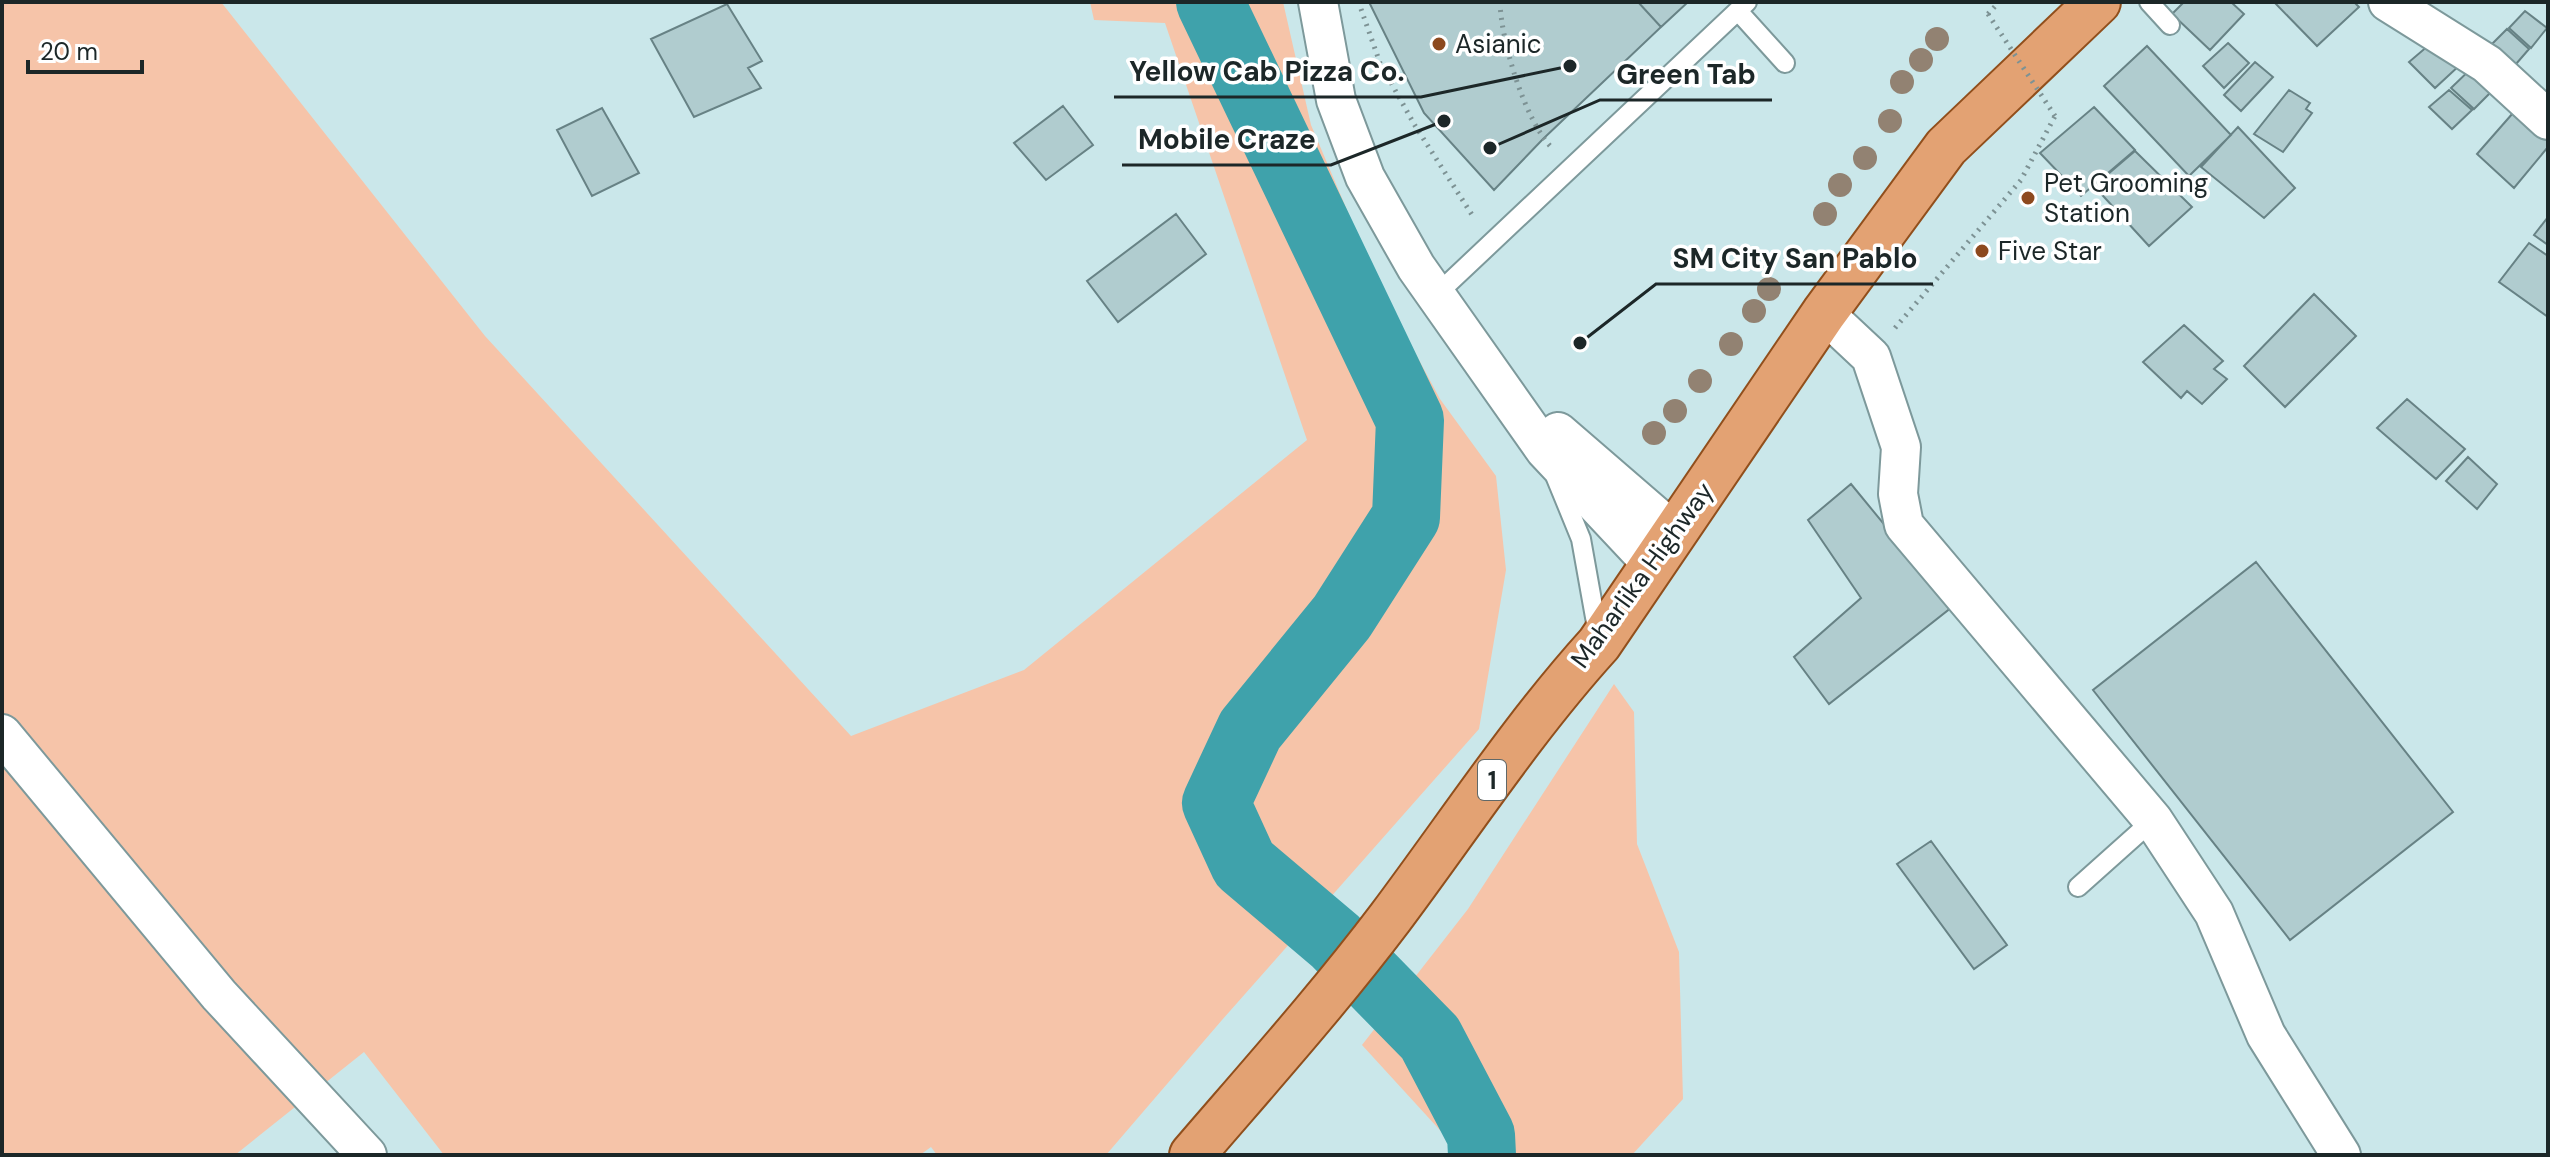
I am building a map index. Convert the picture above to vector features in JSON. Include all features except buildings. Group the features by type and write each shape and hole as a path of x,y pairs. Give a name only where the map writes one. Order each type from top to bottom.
{"main road":[{"name":"Maharlika Highway","path":"1192,1155 1295,1037 1389,920 1560,687 1599,644 1824,313 1946,147 2098,2"}],"street":[{"path":"1318,2 1336,100 1365,177 1416,267 1545,450 1664,550"},
{"path":"2388,2 2487,64 2548,120"},
{"path":"1824,313 1871,357 1901,447 1898,494 1904,525 2153,820 2214,913 2266,1035 2341,1155"},
{"path":"1507,396 1547,423 1664,550"},
{"path":"2,734 219,995 367,1155"}],"lane":[{"path":"2149,2 2170,25"},
{"path":"1436,295 1743,6 1785,63"},
{"path":"1545,450 1581,539 1599,644"},
{"path":"2078,887 2153,820"}],"path":[{"path":"1359,2 1380,63 1414,124 1474,218"},
{"path":"1500,2 1514,76 1543,139 1554,149"},
{"path":"1871,357 2021,180 2055,116 1988,14 1999,2"}],"shaded area":[{"path":"2,2 221,2 485,336 851,736 1024,670 1307,440 1165,23 1094,20 1090,2 1283,2 1311,125 1380,288 1440,399 1496,476 1506,570 1479,729 1106,1155 937,1155 931,1147 920,1155 444,1155 364,1052 235,1155 2,1155"},
{"path":"1614,684 1634,712 1637,844 1679,952 1683,1099 1632,1155 1451,1155 1448,1139 1362,1045 1468,909"}],"waterway":[{"path":"1210,2 1410,420 1406,517 1342,617 1250,730 1216,803 1244,864 1335,941 1430,1038 1481,1135 1482,1155"}],"place":[{"name":"Asianic","path":"1439,44"},
{"name":"Yellow Cab Pizza Co.","path":"1570,66"},
{"name":"Mobile Craze","path":"1444,121"},
{"name":"Green Tab","path":"1490,148"},
{"name":"Pet Grooming Station","path":"2028,198"},
{"name":"Five Star","path":"1982,251"},
{"name":"SM City San Pablo","path":"1580,343"}]}
